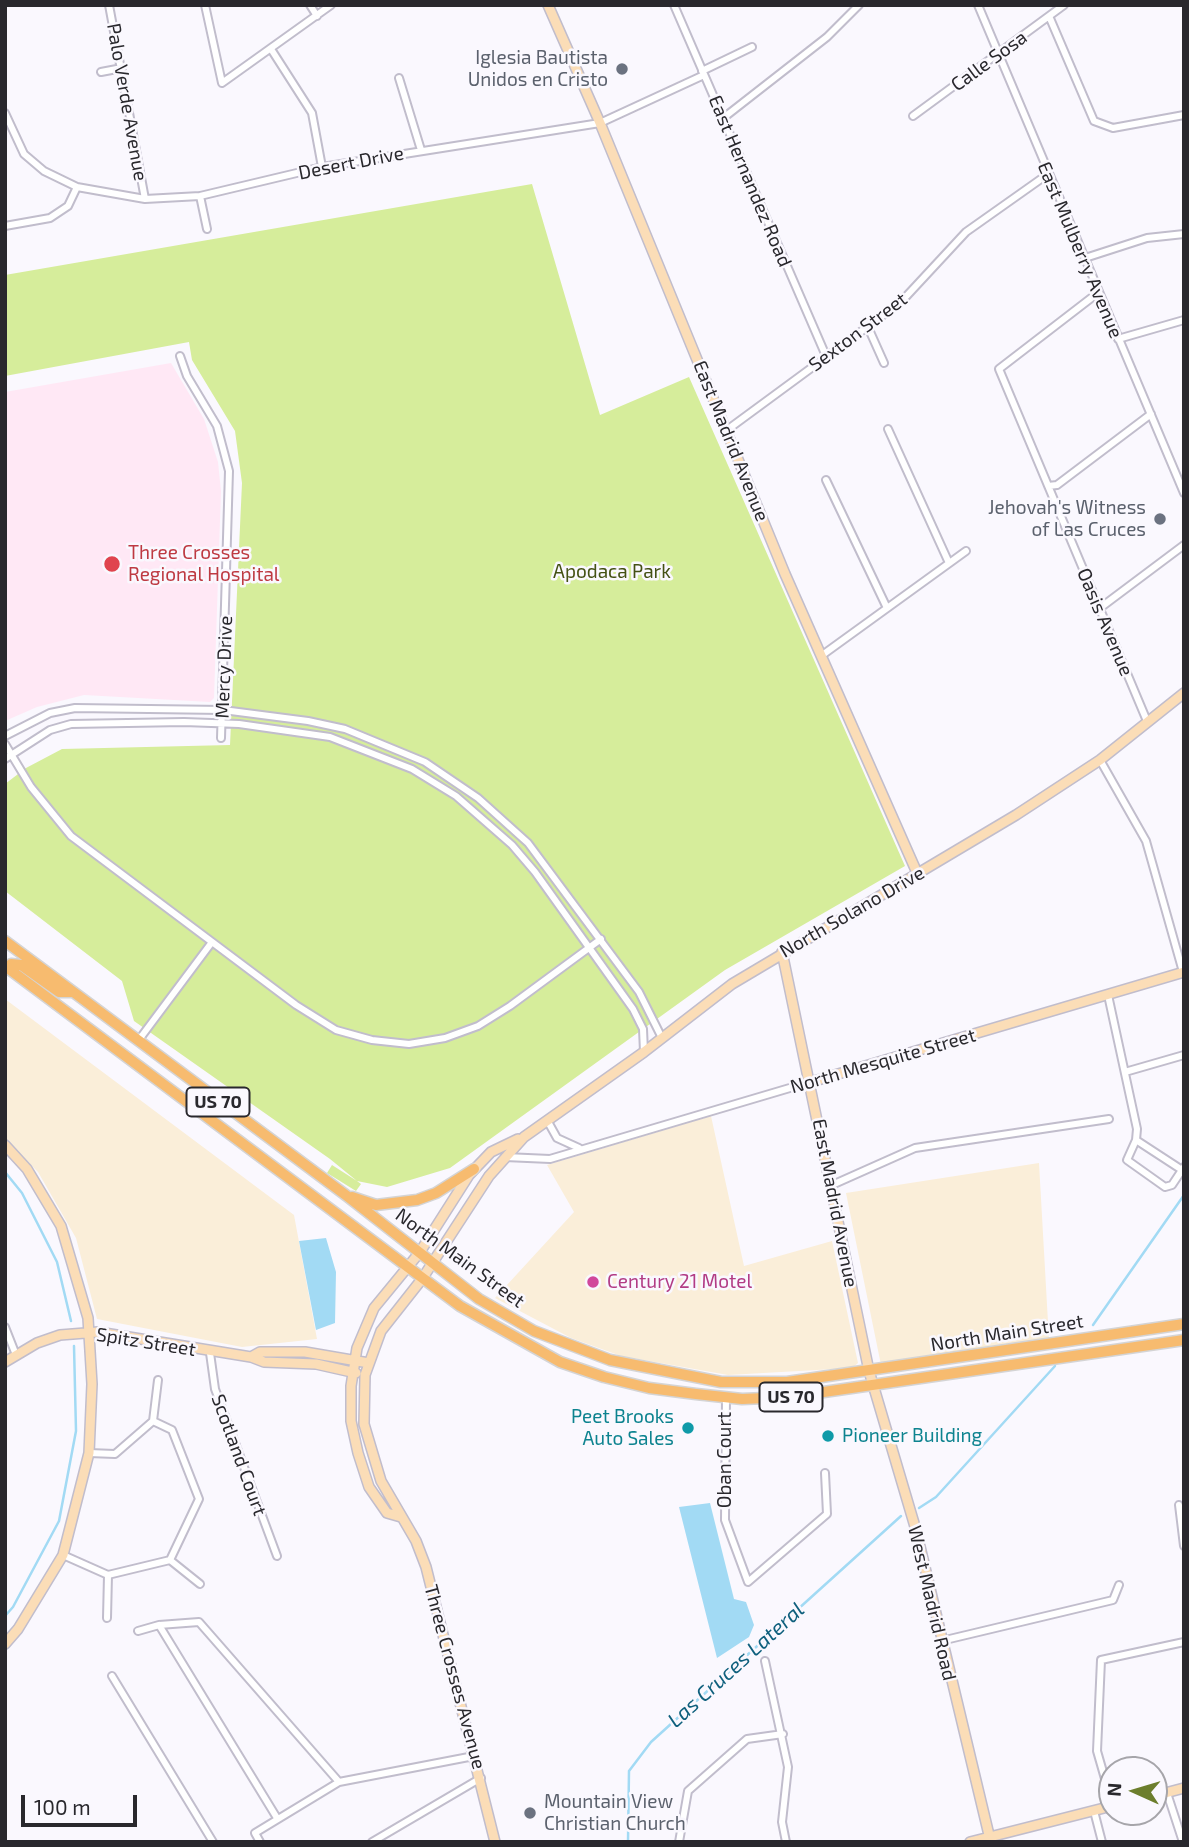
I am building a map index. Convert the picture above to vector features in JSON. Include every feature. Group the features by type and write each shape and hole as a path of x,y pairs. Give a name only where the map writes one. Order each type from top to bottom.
{"main road":[{"name":"North Main Street","path":"5,941 347,1196 479,1299 524,1326 566,1346 610,1360 721,1382 787,1382 1184,1324"},
{"path":"6,967 11,964 21,965 59,992 73,992"},
{"name":"North Main Street","path":"6,967 422,1279 482,1321 560,1362 649,1388 726,1397 789,1397 875,1387 1184,1340"},
{"path":"347,1196 376,1205 417,1200 436,1193 474,1169"},
{"path":"1006,1350 1008,1366"},
{"path":"721,1382 726,1397"}],"street":[{"name":"Palo Verde Avenue","path":"109,5 145,200"},
{"path":"205,5 222,83 331,5"},
{"path":"310,5 317,16"},
{"name":"East Madrid Avenue","path":"548,5 600,123 821,656 918,875"},
{"name":"East Hernandez Road","path":"674,5 826,356"},
{"path":"722,119 827,37 859,5"},
{"name":"East Mulberry Avenue","path":"978,5 1184,493"},
{"name":"Calle Sosa","path":"913,116 1064,5"},
{"path":"1049,16 1094,121 1113,128 1184,115"},
{"name":"Desert Drive","path":"5,113 24,154 44,171 77,187 145,200 200,196 322,167 600,123 752,47"},
{"path":"271,49 312,113 322,167"},
{"path":"101,72 122,68"},
{"path":"399,78 421,150"},
{"name":"Sexton Street","path":"727,430 901,302 966,232 1048,174"},
{"path":"5,226 50,218 68,206 77,187"},
{"path":"200,196 206,229"},
{"path":"1085,258 1147,238 1184,234"},
{"name":"Oasis Avenue","path":"1099,292 999,369 1147,721"},
{"path":"1118,339 1184,320"},
{"path":"867,325 884,363"},
{"name":"Mercy Drive","path":"180,356 187,376 217,426 229,471 222,738"},
{"path":"1048,486 1057,485 1151,414"},
{"path":"888,429 949,563"},
{"path":"826,480 887,608"},
{"path":"1100,608 1184,545"},
{"path":"821,656 966,551"},
{"name":"North Solano Drive","path":"407,1268 474,1169 491,1152 524,1136 644,1052 732,984 782,952 918,875 1100,760 1184,693"},
{"path":"5,736 50,713 75,708 223,710 307,721 364,736 425,762 478,798 528,844 639,992 662,1038"},
{"path":"5,758 50,730 71,724 222,723 330,737 411,769 469,807 512,845 591,948 633,1009 643,1028 644,1052"},
{"path":"360,747 364,736"},
{"path":"5,744 32,787 71,836 296,1005 336,1030 372,1040 409,1044 445,1038 478,1026 601,939"},
{"path":"1100,760 1146,841 1183,972"},
{"path":"469,807 478,798"},
{"path":"138,1041 212,942"},
{"name":"East Madrid Avenue","path":"782,952 869,1371"},
{"name":"North Mesquite Street","path":"505,1157 550,1159 1183,972"},
{"path":"1108,995 1137,1129 1136,1140 1127,1160 1165,1187 1171,1185 1183,1169 1136,1140"},
{"path":"1125,1072 1184,1055"},
{"path":"547,1119 557,1138 581,1149"},
{"path":"832,1185 915,1148 1109,1119"},
{"name":"North Solano Drive","path":"422,1279 489,1175 524,1136"},
{"path":"5,1145 27,1169 61,1226 80,1284 89,1332 92,1384 89,1453 63,1555 18,1629 5,1644"},
{"name":"Three Crosses Avenue","path":"401,1517 387,1513 369,1487 351,1421 353,1372 364,1327 374,1308 407,1268"},
{"name":"Three Crosses Avenue","path":"422,1279 381,1331 365,1374 364,1424 370,1451 401,1517 416,1541 426,1567 495,1842"},
{"path":"5,1327 16,1355"},
{"name":"Spitz Street","path":"5,1362 60,1335 89,1332 130,1336 210,1353 251,1357 264,1362 316,1364 365,1374"},
{"name":"Spitz Street","path":"251,1357 260,1352 305,1352 369,1363"},
{"name":"Scotland Court","path":"210,1353 215,1389 277,1556"},
{"name":"West Madrid Road","path":"869,1371 916,1530 989,1835"},
{"path":"89,1453 115,1454 153,1420 158,1380"},
{"name":"Oban Court","path":"726,1397 725,1520 748,1582 827,1514 825,1473"},
{"path":"153,1420 172,1430 199,1499 170,1560"},
{"path":"1179,1505 1184,1546"},
{"path":"63,1555 108,1575 170,1560"},
{"path":"170,1560 200,1584"},
{"path":"107,1618 108,1575"},
{"path":"941,1641 1113,1600 1119,1585"},
{"path":"138,1630 159,1625 199,1622 339,1782"},
{"path":"159,1625 277,1818"},
{"path":"1098,1756 1101,1660 1184,1642"},
{"path":"765,1661 783,1734 788,1767 782,1822 786,1842"},
{"path":"112,1676 213,1842"},
{"path":"679,1842 688,1791 747,1739 783,1734"},
{"path":"260,1842 255,1833 339,1782 474,1756"},
{"path":"372,1842 481,1778"},
{"path":"1168,1796 1183,1842"},
{"path":"970,1842 989,1835 1098,1809"},
{"path":"1094,1811 1102,1842"}],"shaded area":[{"name":"Three Crosses Regional Hospital","path":"171,363 204,419 218,462 221,491 214,698 210,702 84,695 37,707 5,721 5,392"},
{"path":"5,999 294,1215 317,1339 242,1347 97,1319 76,1238 38,1172 5,1139"},
{"path":"711,1116 744,1266 832,1241 858,1363 852,1368 728,1375 621,1356 571,1338 495,1298 574,1212 547,1165"},
{"path":"1039,1163 1049,1340 881,1365 846,1193"}],"green space":[{"name":"Apodaca Park","path":"532,184 600,415 689,377 905,866 725,970 450,1168 387,1187 357,1181 330,1159 134,1021 122,981 5,891 5,784 26,768 62,749 230,745 242,483 235,431 192,360 189,342 5,376 5,275"},
{"path":"332,1165 361,1184 356,1191 327,1173"}],"water":[{"path":"326,1238 336,1272 335,1323 316,1330 299,1241"},
{"path":"710,1503 734,1599 746,1602 754,1625 749,1637 717,1658 679,1507"}],"waterway":[{"path":"5,1172 22,1193 57,1262 71,1321"},
{"name":"Las Cruces Lateral","path":"1093,1325 1184,1195"},
{"path":"5,1616 13,1607 59,1521 76,1431 74,1346"},
{"name":"Las Cruces Lateral","path":"919,1508 936,1497 1055,1366"},
{"name":"Las Cruces Lateral","path":"628,1842 629,1771 651,1742 901,1516"}],"place":[{"name":"Iglesia Bautista Unidos en Cristo","path":"622,69"},
{"name":"Jehovah's Witness of Las Cruces","path":"1160,519"},
{"name":"Three Crosses Regional Hospital","path":"112,564"},
{"name":"Century 21 Motel","path":"593,1282"},
{"name":"Peet Brooks Auto Sales","path":"688,1428"},
{"name":"Pioneer Building","path":"828,1436"},
{"name":"Mountain View Christian Church","path":"530,1813"}]}
